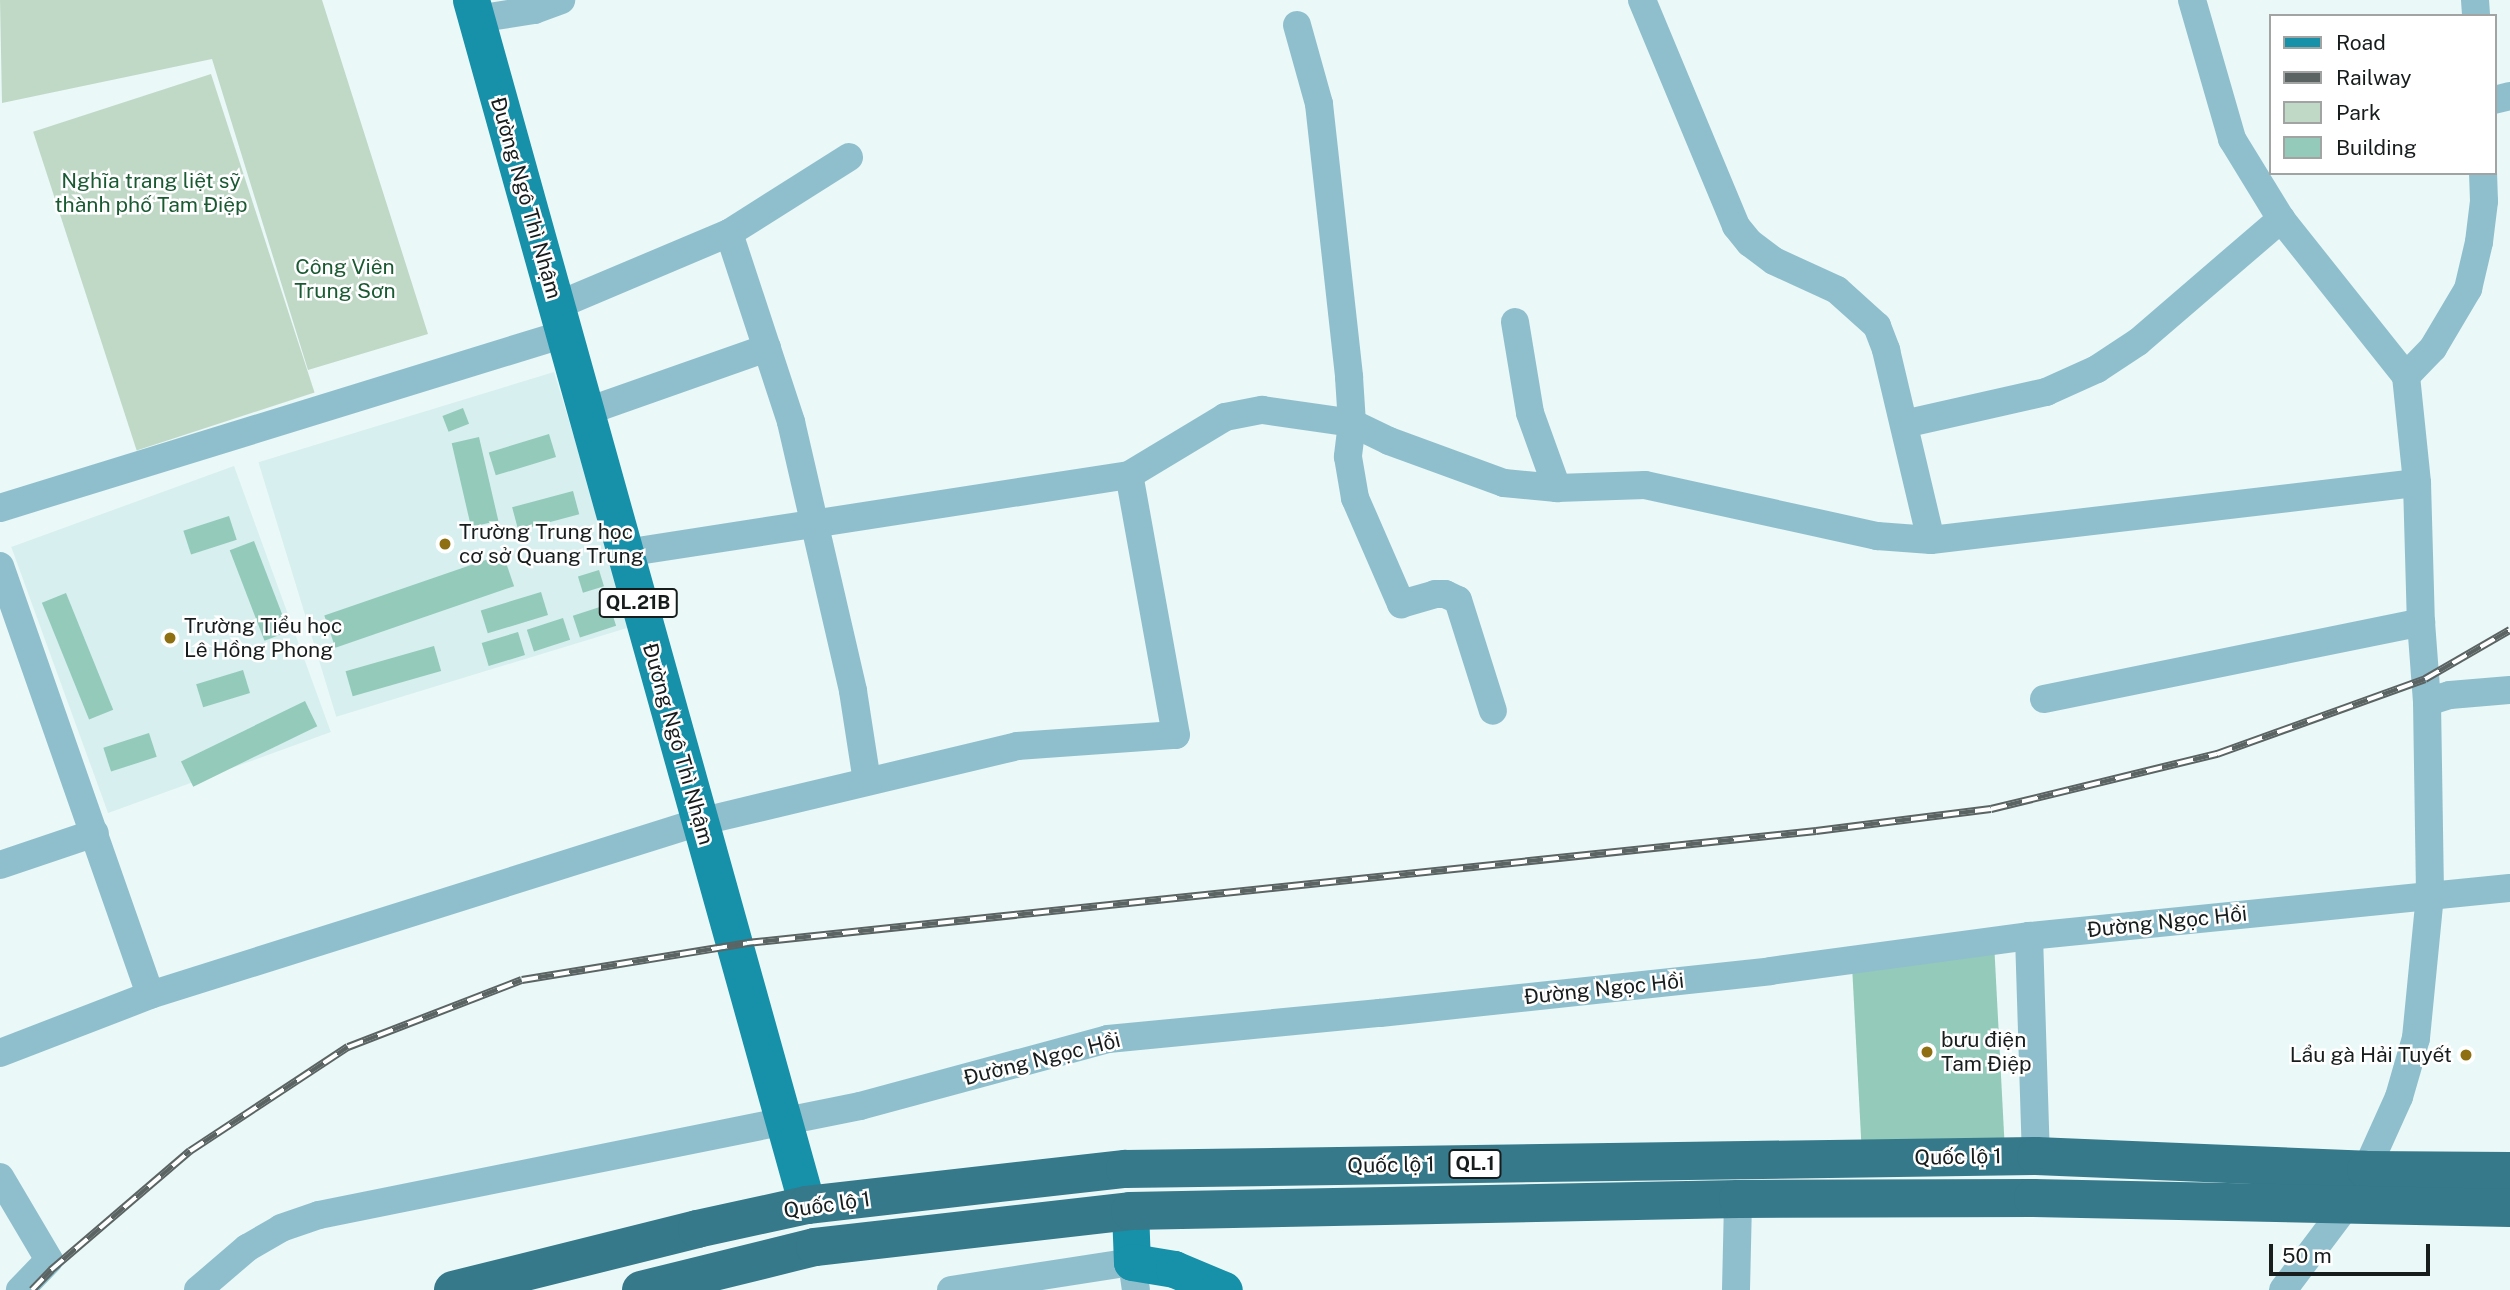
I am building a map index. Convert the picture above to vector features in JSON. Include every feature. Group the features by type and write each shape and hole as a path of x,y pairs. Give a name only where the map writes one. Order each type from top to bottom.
{"highway":[{"name":"Quốc lộ 1","path":"453,1290 696,1229 807,1205 1125,1169 2036,1156 2366,1170 2510,1171"},
{"path":"2346,1206 2366,1170"},
{"name":"Quốc lộ 1","path":"663,1287 819,1246 1130,1211 1738,1199 2033,1198 2510,1208"},
{"path":"807,1205 819,1246"}],"main road":[{"name":"Đường Ngô Thì Nhậm","path":"474,9 807,1205"},
{"path":"1130,1211 1134,1276 1174,1269 1224,1290"}],"street":[{"path":"474,9 534,10 561,0"},
{"path":"1642,0 1736,226 1750,243 1774,261 1837,290 1877,326 1886,350 1931,540"},
{"path":"2192,0 2232,139 2281,219 2406,376 2417,483 2421,622 2427,702 2430,895 2416,1038 2399,1097 2366,1170"},
{"path":"1297,25 1319,104 1352,423 1348,457 1355,498 1401,604 1435,594 1446,594 1458,600 1493,711"},
{"path":"0,508 560,320 729,233 849,157"},
{"path":"2406,376 2433,348 2468,289 2479,242 2484,201 2483,175"},
{"path":"1903,424 2046,392 2097,369 2138,342 2281,219"},
{"path":"729,233 791,422 853,691 867,782"},
{"path":"1515,322 1530,413 1557,488"},
{"path":"585,412 767,348"},
{"path":"625,553 1129,475 1225,417 1262,410 1352,423 1389,441 1504,483 1557,488 1645,485 1877,536 1931,540 2417,483"},
{"path":"0,1053 150,995 699,822 1017,746 1176,734 1129,475"},
{"path":"0,566 150,995"},
{"path":"2044,699 2421,622"},
{"path":"2427,702 2450,695 2510,690"},
{"path":"0,865 95,833"},
{"name":"Đường Ngọc Hồi","path":"198,1290 247,1248 281,1228 319,1215 860,1106 1108,1039 1756,973 2029,936 2510,888"},
{"path":"2029,936 2036,1156"},
{"path":"0,1177 49,1260 20,1290"},
{"path":"1735,1290 1738,1199"},
{"path":"2283,1290 2346,1206"},
{"path":"951,1290 1134,1276"}],"shaded area":[{"name":"Trường Trung học cơ sở Quang Trung","path":"554,372 632,626 336,717 259,462"},
{"name":"Trường Tiểu học Lê Hồng Phong","path":"234,466 331,732 108,813 11,547"}],"green space":[{"name":"Công Viên Trung Sơn","path":"0,0 322,0 428,334 308,370 212,59 2,103"},
{"name":"Nghĩa trang liệt sỹ thành phố Tam Điệp","path":"211,74 315,393 137,450 33,132"}],"building":[{"path":"463,408 469,424 449,432 442,416"},
{"path":"549,434 556,457 496,475 489,452"},
{"path":"479,437 498,521 471,527 452,443"},
{"path":"573,491 579,514 518,530 512,507"},
{"path":"229,516 237,540 191,555 183,531"},
{"name":"Trường Tiểu học Lê Hồng Phong","path":"254,541 289,632 264,641 230,550"},
{"name":"Trường Trung học cơ sở Quang Trung","path":"503,554 514,586 335,648 324,616"},
{"path":"599,570 604,586 583,593 578,576"},
{"path":"541,592 548,615 488,633 481,610"},
{"path":"66,593 113,710 89,720 42,603"},
{"path":"609,604 616,626 580,638 573,616"},
{"path":"563,618 570,640 534,652 527,630"},
{"path":"518,632 525,655 489,666 482,643"},
{"path":"434,646 441,671 353,696 346,671"},
{"path":"243,670 250,693 203,707 196,684"},
{"path":"305,701 317,726 193,787 181,761"},
{"path":"149,733 157,757 111,772 103,748"},
{"name":"bưu điện Tam Điệp","path":"1994,942 2004,1141 1862,1148 1851,949"}],"railway":[{"path":"32,1290 51,1270 190,1151 348,1047 522,980 747,943 1816,831 1991,809 2217,754 2425,679 2510,630"}],"place":[{"name":"Trường Trung học cơ sở Quang Trung","path":"445,544"},
{"name":"Trường Tiểu học Lê Hồng Phong","path":"170,638"},
{"name":"bưu điện Tam Điệp","path":"1927,1052"},
{"name":"Lẩu gà Hải Tuyết","path":"2466,1055"}]}
